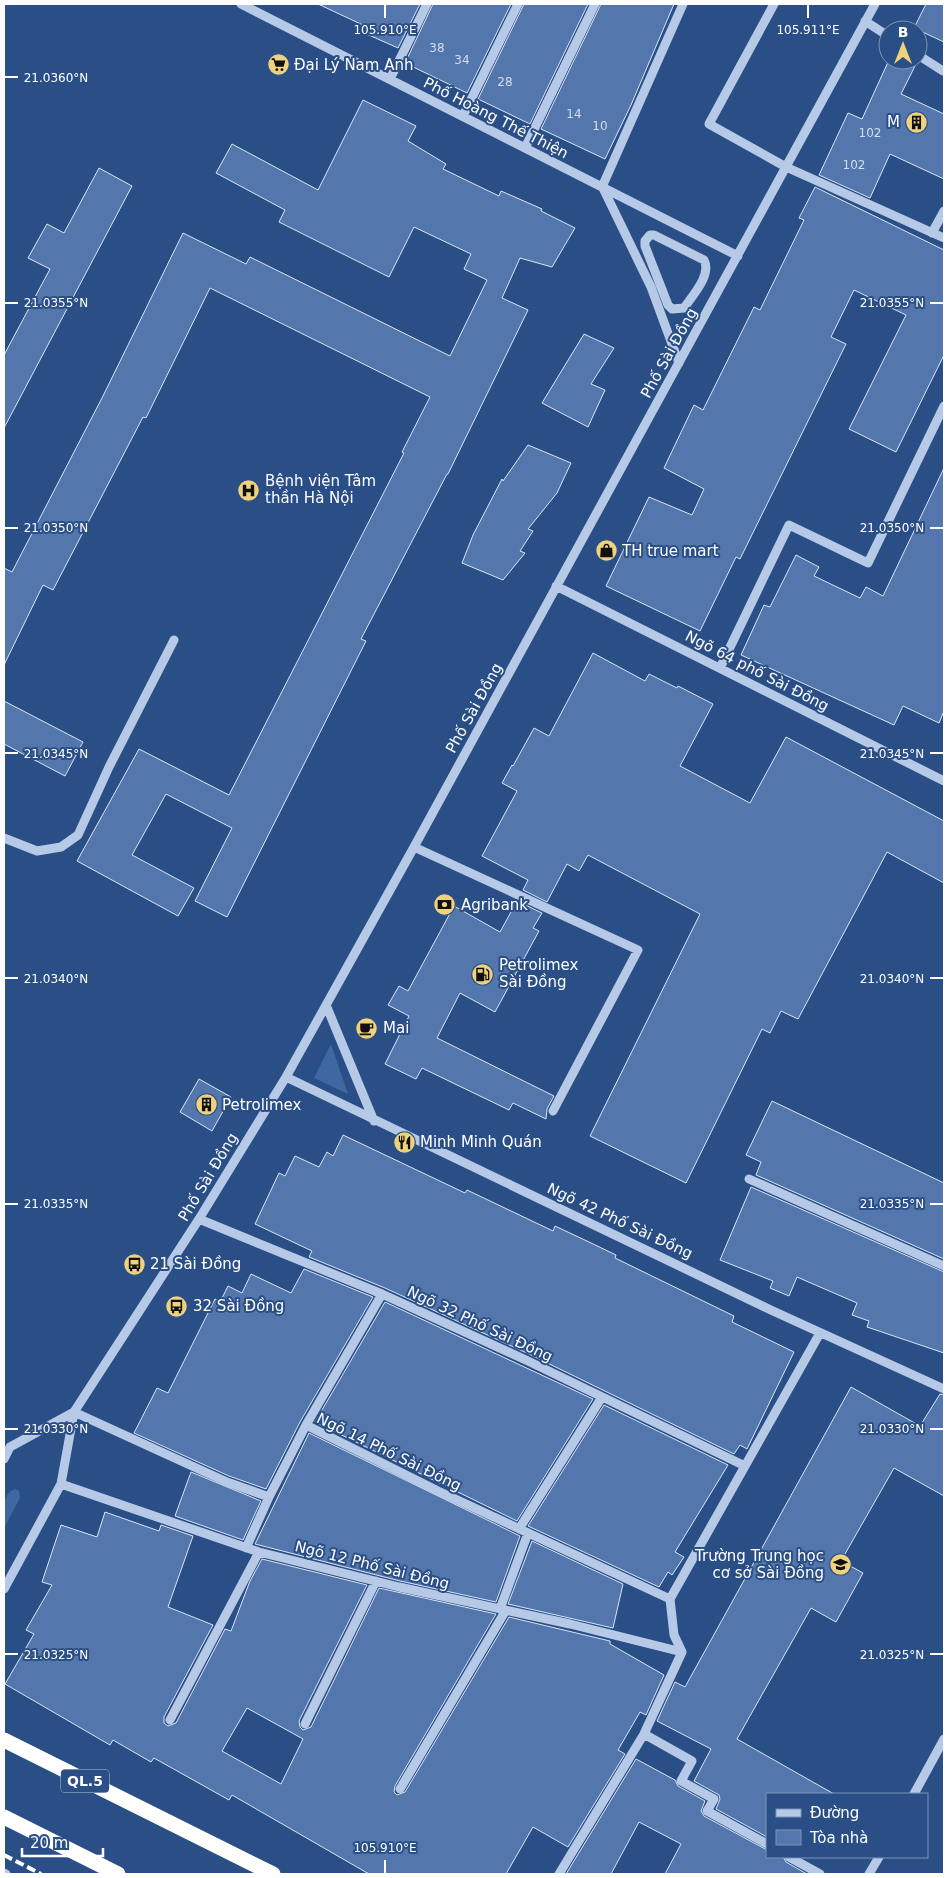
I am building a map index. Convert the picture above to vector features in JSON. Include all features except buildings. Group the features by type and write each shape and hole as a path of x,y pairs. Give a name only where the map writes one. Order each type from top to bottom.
{"highway":[{"name":"QL.5","path":"4,1740 273,1874"},
{"path":"4,1817 118,1874"}],"street":[{"name":"Phố Hoàng Thế Thiện","path":"242,4 738,256"},
{"path":"390,79 427,4"},
{"path":"463,116 518,4"},
{"path":"525,148 595,4"},
{"path":"679,362 651,287 602,187 683,4"},
{"path":"774,4 710,124 786,167 944,238"},
{"name":"Phố Sài Đồng","path":"4,1589 61,1484 74,1412 199,1219 286,1077 414,847 875,4"},
{"path":"865,22 878,30"},
{"path":"928,62 942,71"},
{"path":"932,233 944,212"},
{"path":"650,235 654,235 704,260 706,265 705,274 684,308 672,309 668,305 645,241 650,235"},
{"path":"720,668 789,525 868,563 944,406"},
{"name":"Ngõ 64 phố Sài Đồng","path":"556,586 944,779"},
{"path":"4,838 37,850 61,847 78,835 109,767 174,640"},
{"path":"414,847 638,950 553,1111"},
{"path":"326,1005 374,1121"},
{"name":"Ngõ 42 Phố Sài Đồng","path":"286,1077 374,1121 820,1333 944,1389"},
{"path":"749,1178 944,1266"},
{"name":"Ngõ 32 Phố Sài Đồng","path":"199,1219 382,1294 745,1466"},
{"name":"Ngõ 14 Phố Sài Đồng","path":"246,1548 269,1497 306,1425 382,1294"},
{"path":"559,1874 644,1734 682,1652 674,1635 670,1599 820,1333"},
{"path":"519,1529 602,1397"},
{"path":"74,1412 227,1482 269,1497"},
{"name":"Phố Sài Đồng","path":"4,1459 7,1448 74,1412"},
{"name":"Ngõ 14 Phố Sài Đồng","path":"306,1425 519,1529 670,1599"},
{"name":"Ngõ 12 Phố Sài Đồng","path":"61,1484 259,1552 682,1652"},
{"path":"400,1789 503,1609 528,1533"},
{"path":"170,1720 259,1552"},
{"path":"305,1724 376,1581"},
{"path":"644,1734 692,1761 681,1781 714,1799 707,1811 766,1843"},
{"path":"915,1793 940,1756 944,1739"},
{"path":"791,1858 820,1874"},
{"path":"869,1874 878,1858"}],"shaded area":[{"path":"331,1044 348,1094 314,1078"},
{"path":"15,1489 19,1491 20,1498 4,1528 5,1500 7,1495"}],"railway":[{"path":"4,1855 41,1874"}],"place":[{"name":"Đại Lý Nam Anh","path":"278,65"},
{"name":"M","path":"916,122"},
{"name":"Bệnh viện Tâm thần Hà Nội","path":"249,490"},
{"name":"TH true mart","path":"606,551"},
{"name":"Agribank","path":"445,905"},
{"name":"Petrolimex Sài Đồng","path":"483,974"},
{"name":"Mai","path":"367,1028"},
{"name":"Petrolimex","path":"206,1105"},
{"name":"Minh Minh Quán","path":"404,1142"},
{"name":"21 Sài Đồng","path":"134,1264"},
{"name":"32 Sài Đồng","path":"177,1306"},
{"name":"Trường Trung học cơ sở Sài Đồng","path":"840,1565"}]}
